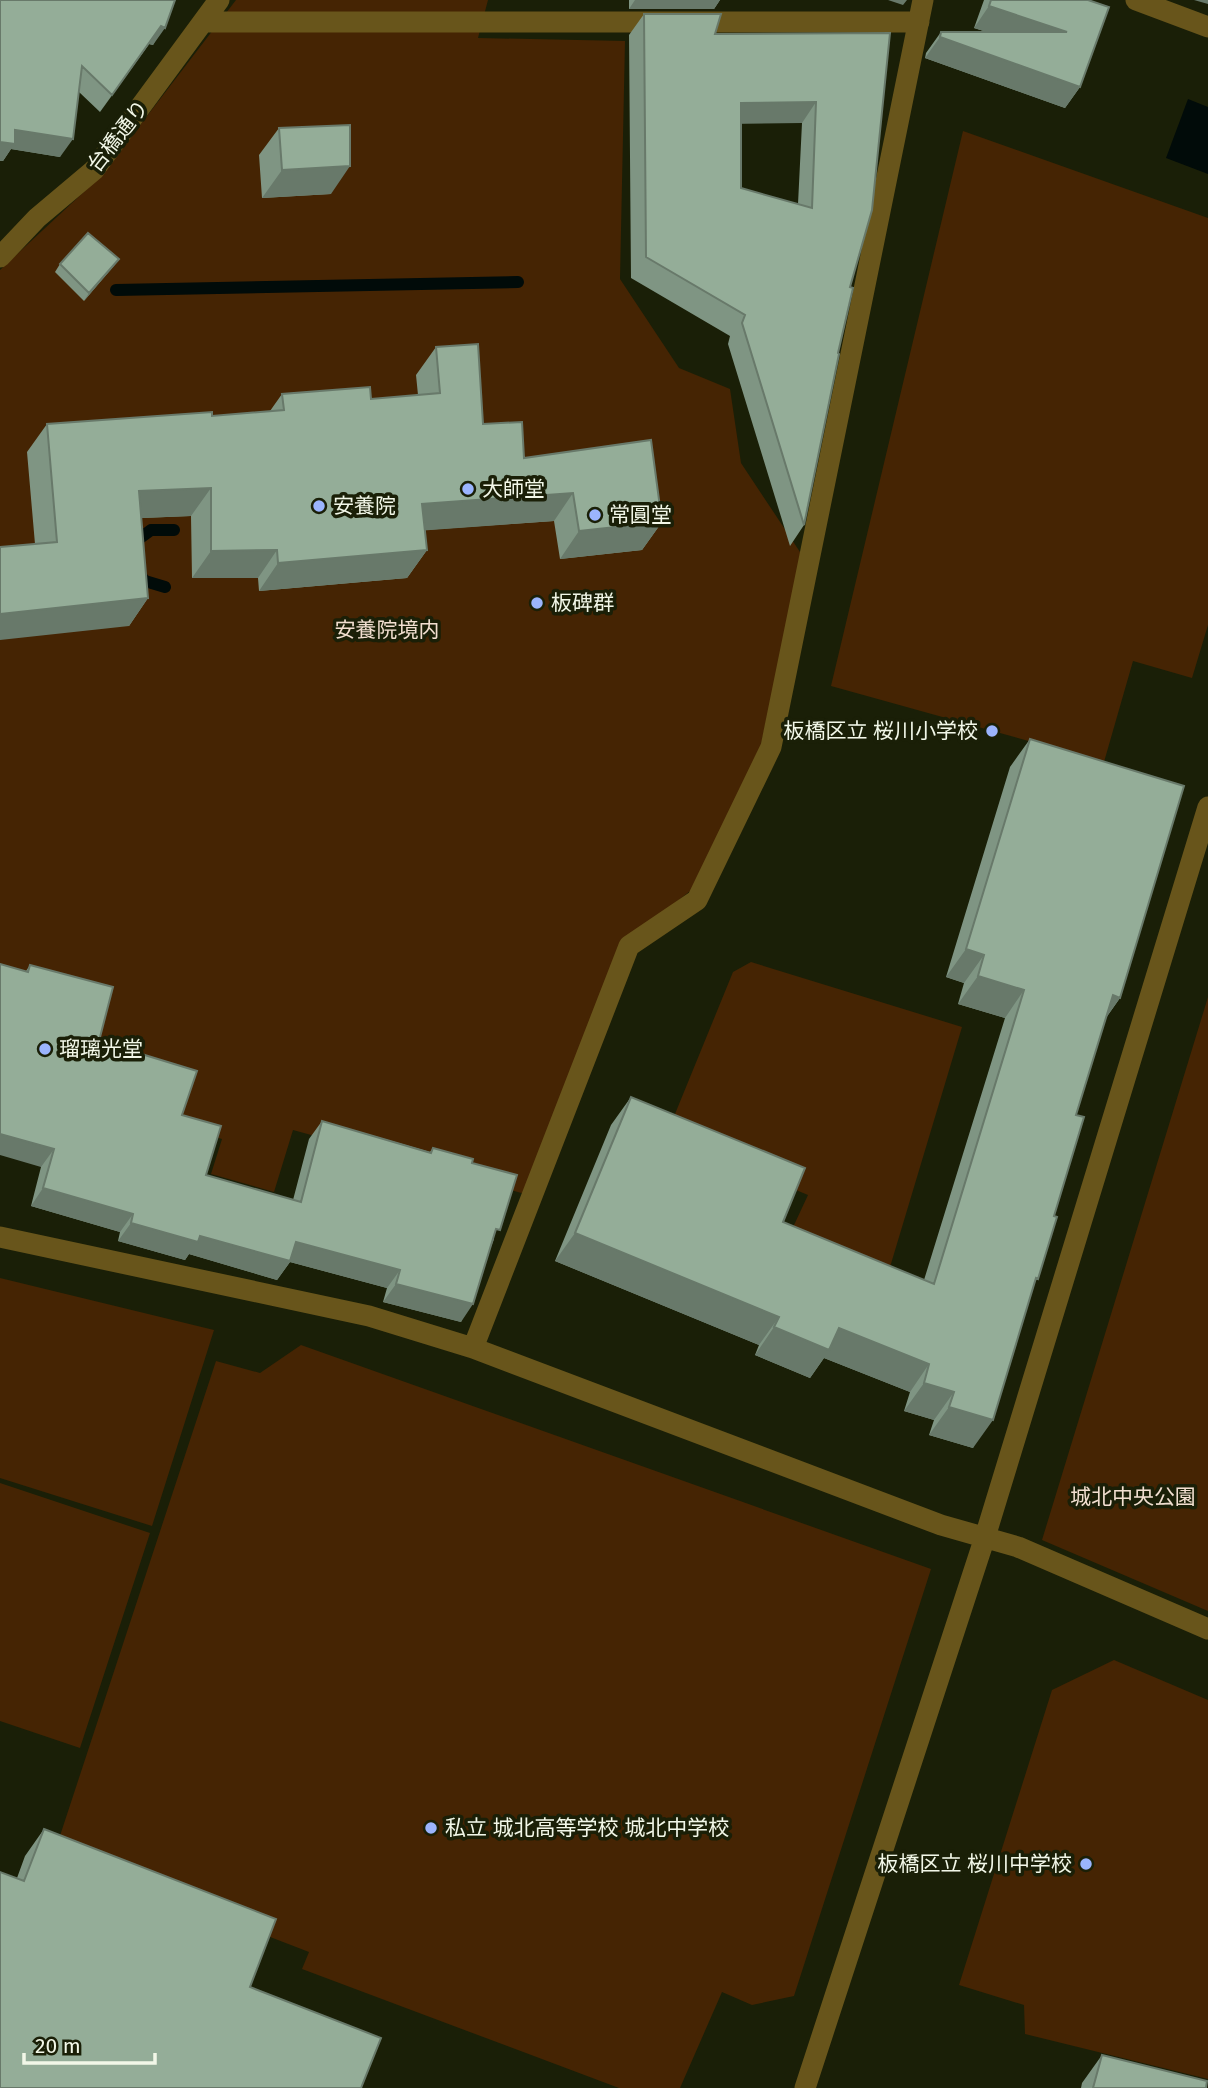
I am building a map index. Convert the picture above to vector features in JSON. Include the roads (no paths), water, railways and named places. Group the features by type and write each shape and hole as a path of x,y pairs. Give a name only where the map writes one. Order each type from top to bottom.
{"street":[{"path":"473,1348 629,946 697,900 771,747 923,0"},
{"path":"1136,0 1208,27"},
{"path":"209,7 919,22"},
{"name":"台橋通り","path":"0,257 37,218 94,170 209,7"},
{"path":"827,2088 808,2080 985,1537 1208,807"},
{"path":"0,1237 369,1316 473,1348 941,1525 985,1537 1063,1565 1208,1629"}],"waterway":[{"path":"116,290 518,282"},
{"path":"136,549 136,541 151,530 174,530"},
{"path":"136,571 145,581 165,587"}],"place":[{"name":"大師堂","path":"468,489"},
{"name":"安養院","path":"319,506"},
{"name":"常圓堂","path":"595,515"},
{"name":"板碑群","path":"537,603"},
{"name":"板橋区立 桜川小学校","path":"992,731"},
{"name":"瑠璃光堂","path":"45,1049"},
{"name":"私立 城北高等学校 城北中学校","path":"431,1828"},
{"name":"板橋区立 桜川中学校","path":"1086,1864"}],"park label":[{"name":"安養院境内","path":"387,630"},
{"name":"城北中央公園","path":"1133,1497"}]}
